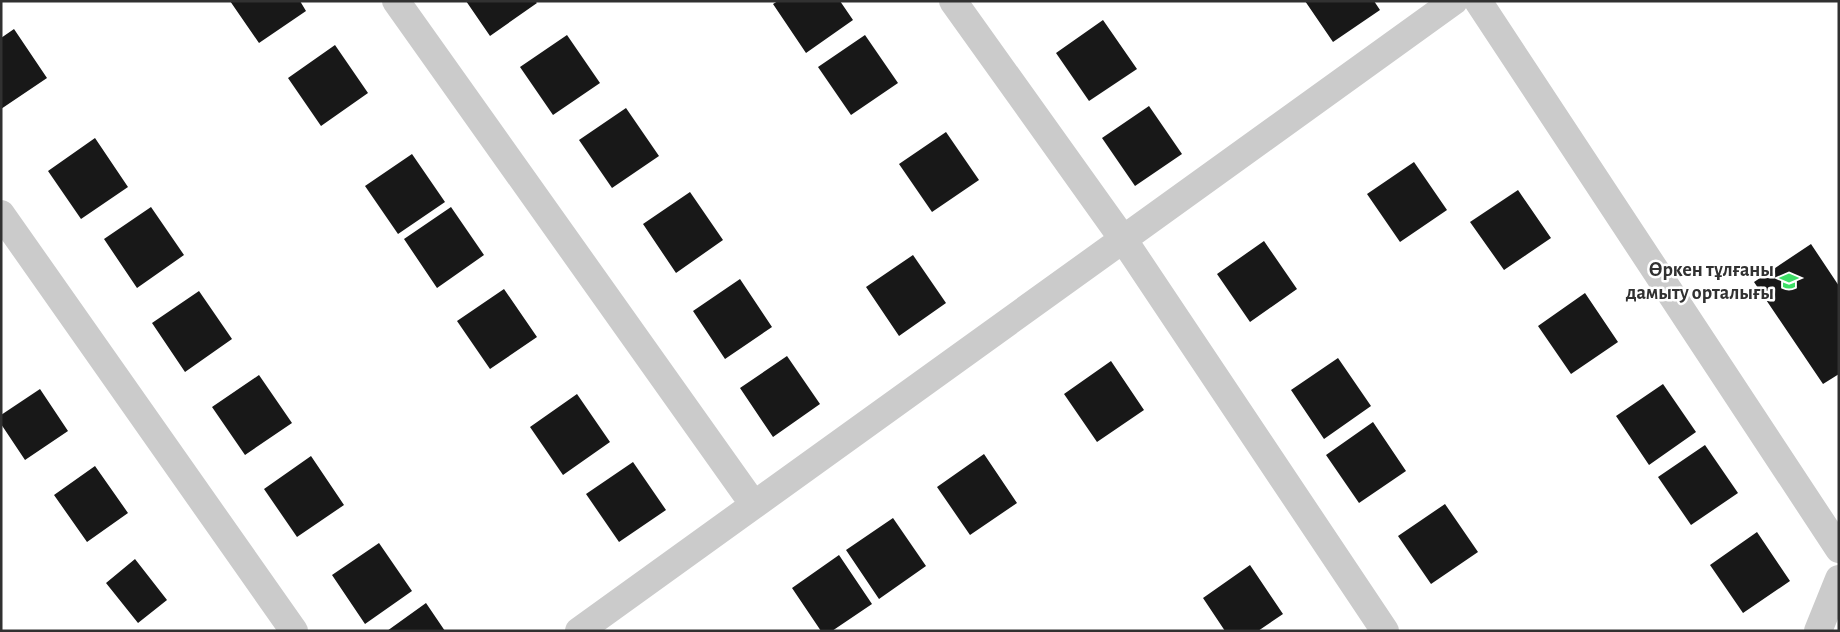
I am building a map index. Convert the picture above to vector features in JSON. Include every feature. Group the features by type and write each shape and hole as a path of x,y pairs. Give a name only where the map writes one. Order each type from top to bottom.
{"street":[{"path":"396,1 754,505"},
{"path":"953,1 1123,240 1380,629"},
{"path":"579,631 1454,1"},
{"path":"1478,1 1839,549"},
{"path":"1,214 294,631"},
{"path":"1818,631 1839,579"}],"building":[{"path":"230,1 300,1 306,11 259,43"},
{"path":"466,1 535,1 537,3 490,36"},
{"path":"778,1 840,1 853,20 806,53 773,4"},
{"path":"1305,1 1374,1 1380,10 1333,42"},
{"path":"1103,20 1137,69 1089,101 1056,53"},
{"path":"14,29 47,78 1,109 1,38"},
{"path":"567,35 600,83 553,115 520,67"},
{"path":"865,35 898,83 851,115 818,67"},
{"path":"335,45 368,93 321,126 288,78"},
{"path":"1149,106 1182,154 1135,186 1102,138"},
{"path":"626,108 659,156 612,188 579,140"},
{"path":"946,132 979,180 932,212 899,164"},
{"path":"95,138 128,187 81,219 48,171"},
{"path":"412,154 445,202 398,234 365,186"},
{"path":"1414,162 1447,210 1400,242 1367,194"},
{"path":"1518,190 1551,238 1504,270 1470,222"},
{"path":"690,192 723,240 676,273 643,224"},
{"path":"151,207 184,255 137,288 104,239"},
{"path":"451,207 484,255 437,288 404,239"},
{"path":"1264,241 1297,289 1250,322 1217,274"},
{"path":"1811,244 1839,286 1839,374 1823,384 1754,282"},
{"path":"913,255 946,303 899,336 866,287"},
{"path":"740,279 772,327 725,359 693,311"},
{"path":"504,289 537,337 490,369 457,321"},
{"path":"199,291 232,339 185,372 152,323"},
{"path":"1585,293 1618,342 1571,374 1538,326"},
{"path":"787,356 820,404 773,437 740,388"},
{"path":"1338,358 1371,406 1324,439 1291,390"},
{"path":"1111,361 1144,410 1097,442 1064,394"},
{"path":"259,375 292,423 245,455 212,407"},
{"path":"1663,384 1696,432 1649,465 1616,416"},
{"path":"40,389 68,431 25,460 1,424 1,415"},
{"path":"577,394 610,442 563,475 530,427"},
{"path":"1373,422 1406,471 1359,503 1326,455"},
{"path":"1705,445 1738,493 1691,525 1658,477"},
{"path":"984,454 1017,503 970,535 937,487"},
{"path":"311,456 344,505 297,537 264,489"},
{"path":"633,462 666,510 619,542 586,494"},
{"path":"95,466 128,513 87,542 54,495"},
{"path":"1445,504 1478,552 1431,584 1398,536"},
{"path":"893,518 926,566 879,599 846,550"},
{"path":"1757,532 1790,581 1743,613 1710,565"},
{"path":"379,543 412,591 365,624 332,575"},
{"path":"839,555 872,604 832,631 821,631 792,588"},
{"path":"135,559 167,600 138,623 106,583"},
{"path":"1250,565 1283,614 1258,631 1225,631 1203,598"},
{"path":"426,603 445,631 387,631"}],"place":[{"name":"Өркен тұлғаны дамыту орталығы","path":"1789,281"}]}
